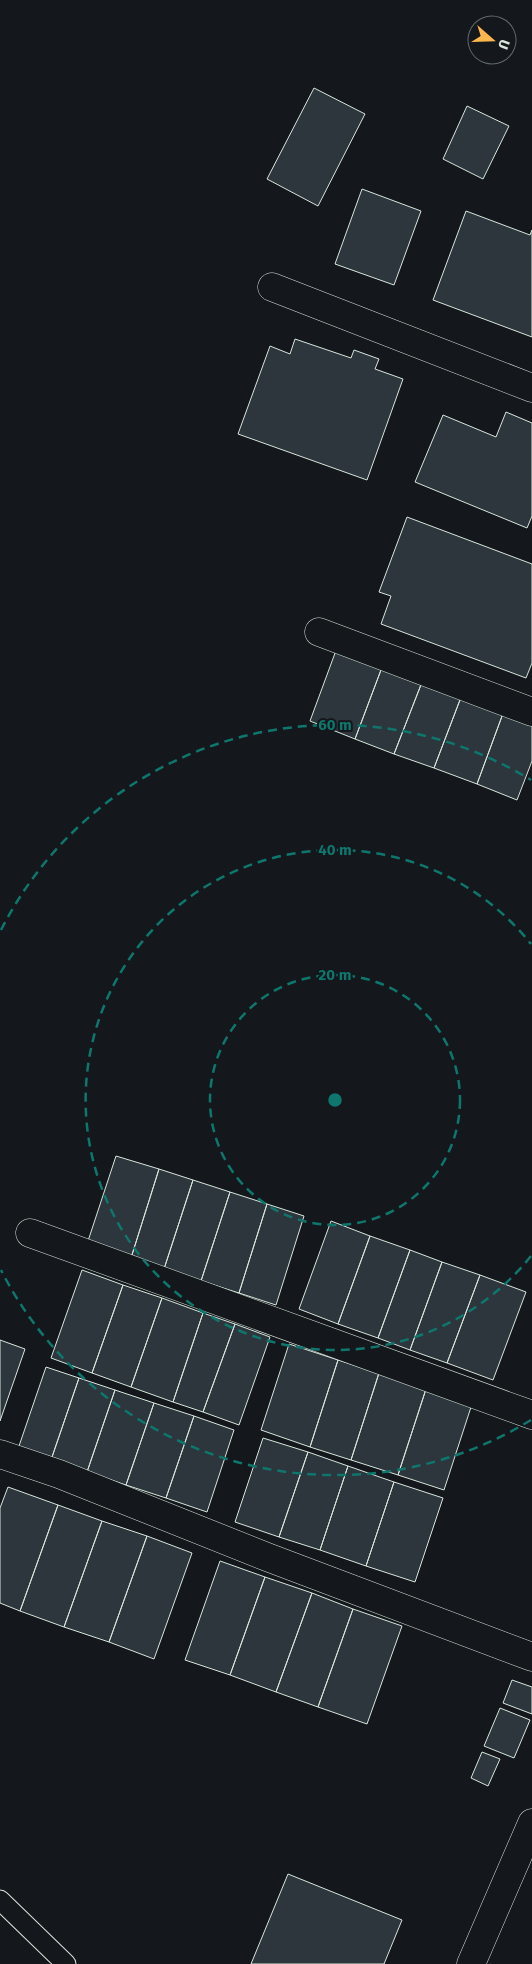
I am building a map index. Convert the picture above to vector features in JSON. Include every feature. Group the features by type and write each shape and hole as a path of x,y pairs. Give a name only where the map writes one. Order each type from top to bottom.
{"street":[{"path":"272,287 448,353 532,388"},
{"path":"319,632 532,712"},
{"path":"30,1233 532,1415"},
{"path":"0,1454 59,1474 267,1557 532,1657"},
{"path":"471,1964 532,1823"}],"lane":[{"path":"0,1900 66,1964"}],"building":[{"path":"314,88 365,114 318,206 267,179"},
{"path":"467,106 509,126 483,179 443,159"},
{"path":"362,189 421,211 394,285 335,264"},
{"path":"466,211 530,235 532,230 532,337 433,300"},
{"path":"295,339 351,358 354,350 379,359 375,369 403,379 367,480 238,434 270,346 290,354"},
{"path":"506,412 532,423 532,516 527,528 415,482 443,415 496,437"},
{"path":"407,517 532,564 532,663 526,678 381,624 391,596 379,592"},
{"path":"338,645 384,662 355,739 310,721"},
{"path":"384,662 424,677 394,754 355,739"},
{"path":"424,677 463,692 434,768 394,754"},
{"path":"463,692 505,708 477,784 434,768"},
{"path":"505,708 532,718 532,761 517,800 477,784"},
{"path":"116,1156 159,1169 131,1258 87,1244"},
{"path":"159,1169 193,1180 164,1269 131,1258"},
{"path":"193,1180 230,1192 201,1281 164,1269"},
{"path":"230,1192 267,1204 239,1293 201,1281"},
{"path":"267,1204 304,1216 276,1305 239,1293"},
{"path":"331,1221 370,1236 338,1324 299,1309"},
{"path":"370,1236 410,1250 378,1338 338,1324"},
{"path":"410,1250 442,1262 410,1350 378,1338"},
{"path":"442,1262 480,1275 447,1363 410,1350"},
{"path":"82,1270 123,1285 92,1373 51,1358"},
{"path":"480,1275 526,1292 493,1380 447,1363"},
{"path":"123,1285 162,1298 131,1387 92,1373"},
{"path":"162,1298 203,1313 173,1402 131,1387"},
{"path":"203,1313 235,1324 203,1412 173,1402"},
{"path":"235,1324 270,1337 239,1425 203,1412"},
{"path":"0,1340 25,1349 0,1421"},
{"path":"289,1344 338,1360 310,1447 261,1430"},
{"path":"338,1360 379,1373 351,1460 310,1447"},
{"path":"46,1367 79,1378 51,1460 18,1449"},
{"path":"379,1373 426,1389 398,1475 351,1460"},
{"path":"79,1378 115,1390 87,1472 51,1460"},
{"path":"426,1389 472,1404 444,1490 398,1475"},
{"path":"115,1390 154,1403 126,1485 87,1472"},
{"path":"154,1403 194,1416 166,1498 126,1485"},
{"path":"194,1416 234,1430 207,1512 166,1498"},
{"path":"263,1438 308,1452 279,1537 235,1522"},
{"path":"308,1452 348,1466 320,1550 279,1537"},
{"path":"348,1466 394,1482 366,1566 320,1550"},
{"path":"394,1482 443,1498 415,1582 366,1566"},
{"path":"8,1487 58,1505 20,1611 0,1603 0,1508"},
{"path":"58,1505 102,1521 64,1627 20,1611"},
{"path":"102,1521 147,1536 109,1642 64,1627"},
{"path":"147,1536 192,1553 154,1659 109,1642"},
{"path":"220,1561 265,1577 230,1675 185,1660"},
{"path":"265,1577 312,1593 276,1692 230,1675"},
{"path":"312,1593 353,1609 318,1707 276,1692"},
{"path":"353,1609 402,1626 367,1724 318,1707"},
{"path":"512,1680 532,1687 532,1714 503,1703"},
{"path":"500,1708 530,1720 514,1758 484,1746"},
{"path":"482,1752 500,1759 488,1786 471,1778"},
{"path":"288,1874 402,1920 384,1964 251,1964"}]}
